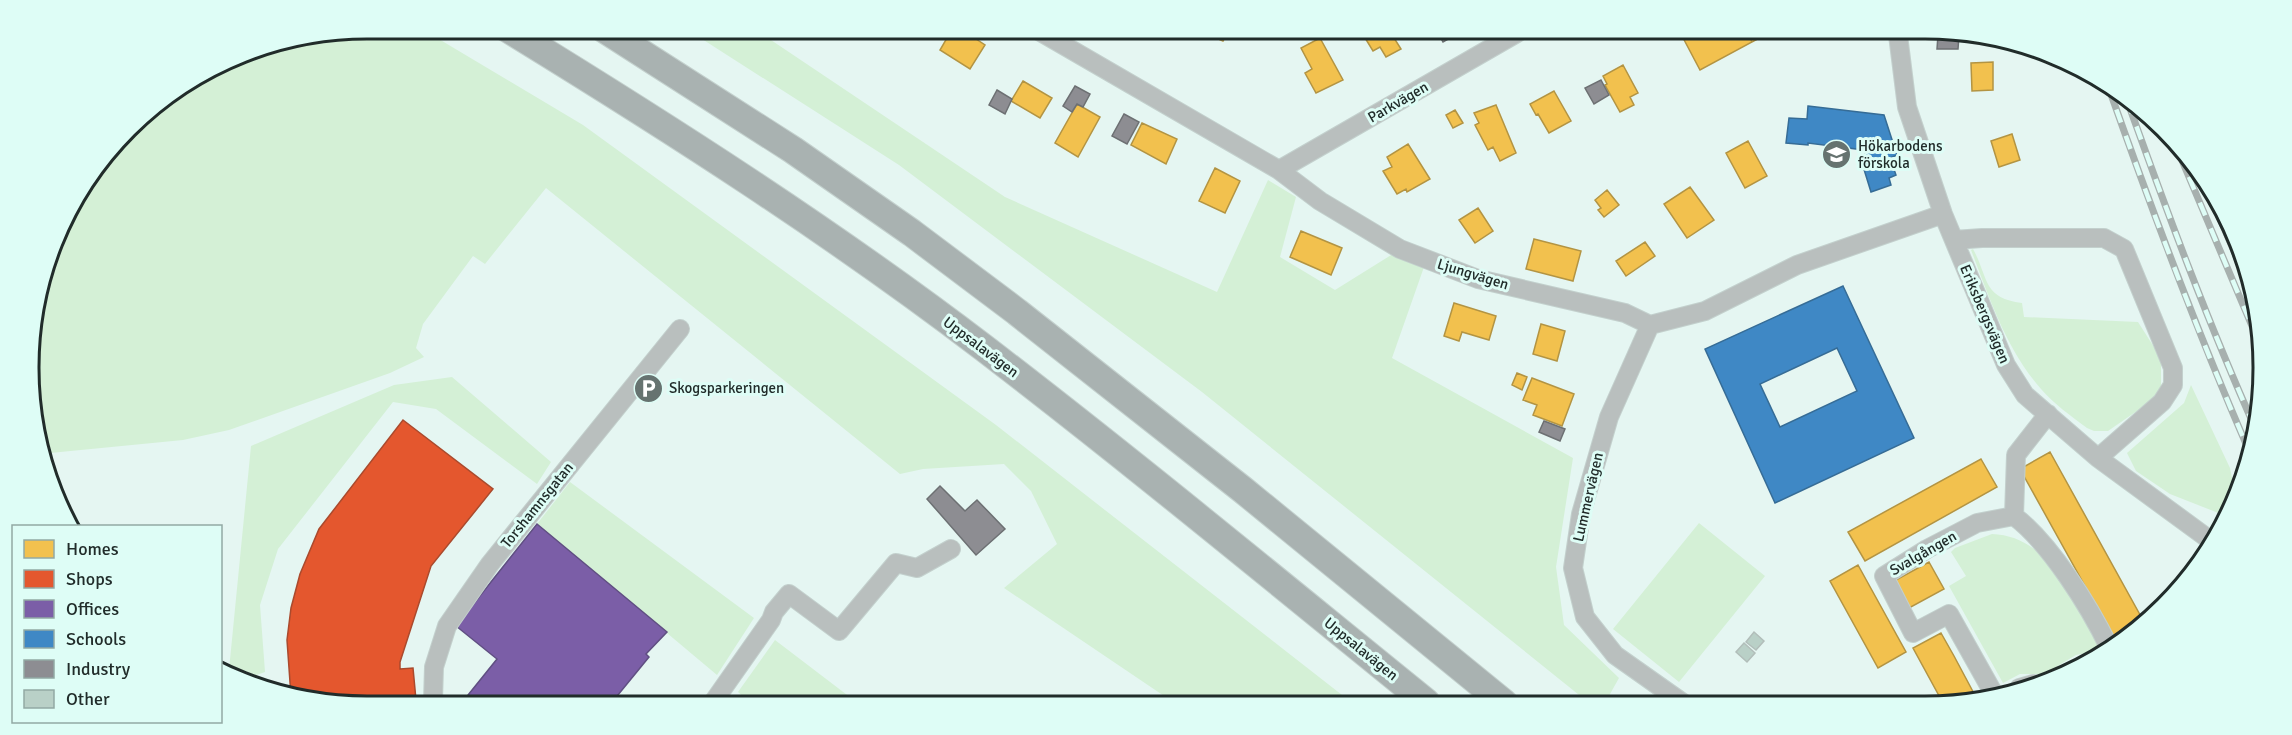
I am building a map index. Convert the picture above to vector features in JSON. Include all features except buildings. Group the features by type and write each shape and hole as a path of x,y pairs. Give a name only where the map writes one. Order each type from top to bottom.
{"highway":[{"name":"Uppsalavägen","path":"524,39 616,95 768,194 982,347 1209,526 1419,696"},
{"path":"620,39 793,150 920,239 1017,312 1243,490 1495,696"}],"street":[{"name":"Ljungvägen","path":"1053,39 1279,170 1320,201 1400,249 1479,279 1625,313 1650,325"},
{"name":"Parkvägen","path":"1279,170 1507,39"},
{"name":"Eriksbergsvägen","path":"1899,39 1908,107 1943,214 2006,365 2025,395 2098,458 2204,541"},
{"path":"1650,325 1706,311 1797,265 1943,214"},
{"path":"1954,240 1982,237 2104,238 2124,249 2173,368 2174,385 2162,402 2098,458"},
{"name":"Lummervägen","path":"1650,325 1609,417 1581,514 1573,568 1585,617 1615,655 1673,696"},
{"name":"Torshamnsgatan","path":"433,696 434,667 447,626 490,564 680,329"},
{"path":"2048,414 2016,455 2013,516 2027,525 2062,570 2106,642"},
{"name":"Svalgången","path":"1991,689 1948,614 1913,633 1884,576 1927,549 1977,523 2013,516"},
{"path":"718,696 771,620 774,612 789,594 839,631 896,563 917,568 951,549"}],"green space":[{"path":"368,39 439,39 583,125 996,425 1343,696 1164,696 1004,588 1057,544 1031,491 1004,464 923,469 900,474 546,188 485,264 473,256 423,324 416,348 424,357 390,373 229,430 183,440 50,453 42,410 39,368 45,303 64,242 94,185 135,135 168,107 203,83 242,64 282,50 325,42"},
{"path":"702,39 769,39 1005,197 1217,292 1268,180 1296,197 1280,257 1335,290 1396,252 1424,267 1392,358 1573,458 1556,567 1564,625 1619,678 1609,696 1580,696 1202,392 899,165"},
{"path":"1973,249 1988,285 2000,297 2022,303 2024,317 2138,322 2161,358 2161,389 2150,402 2108,431 2094,431 2087,428 2046,394 2018,357 1992,305 1971,250"},
{"path":"452,377 551,462 537,484 436,409 393,402 278,549 260,605 265,672 254,676 229,665 251,446 394,385"},
{"path":"2191,385 2230,468 2233,481 2219,513 2170,494 2136,471 2127,453 2184,403"},
{"path":"570,482 754,618 717,675 537,524"},
{"path":"1699,523 1765,576 1679,682 1613,629"},
{"path":"1992,534 2013,538 2031,546 2060,576 2099,646 2088,653 2076,655 2042,674 2020,674 2003,683 1949,586 1966,576 1951,552 1955,548"},
{"path":"775,640 848,696 742,696 738,692"}],"railway":[{"path":"2112,98 2175,270 2245,441"},
{"path":"2132,113 2189,267 2249,414"},
{"path":"2185,169 2249,320"}],"place":[{"name":"Hökarbodens förskola","path":"1837,155"},
{"name":"Skogsparkeringen","path":"648,388"}]}
